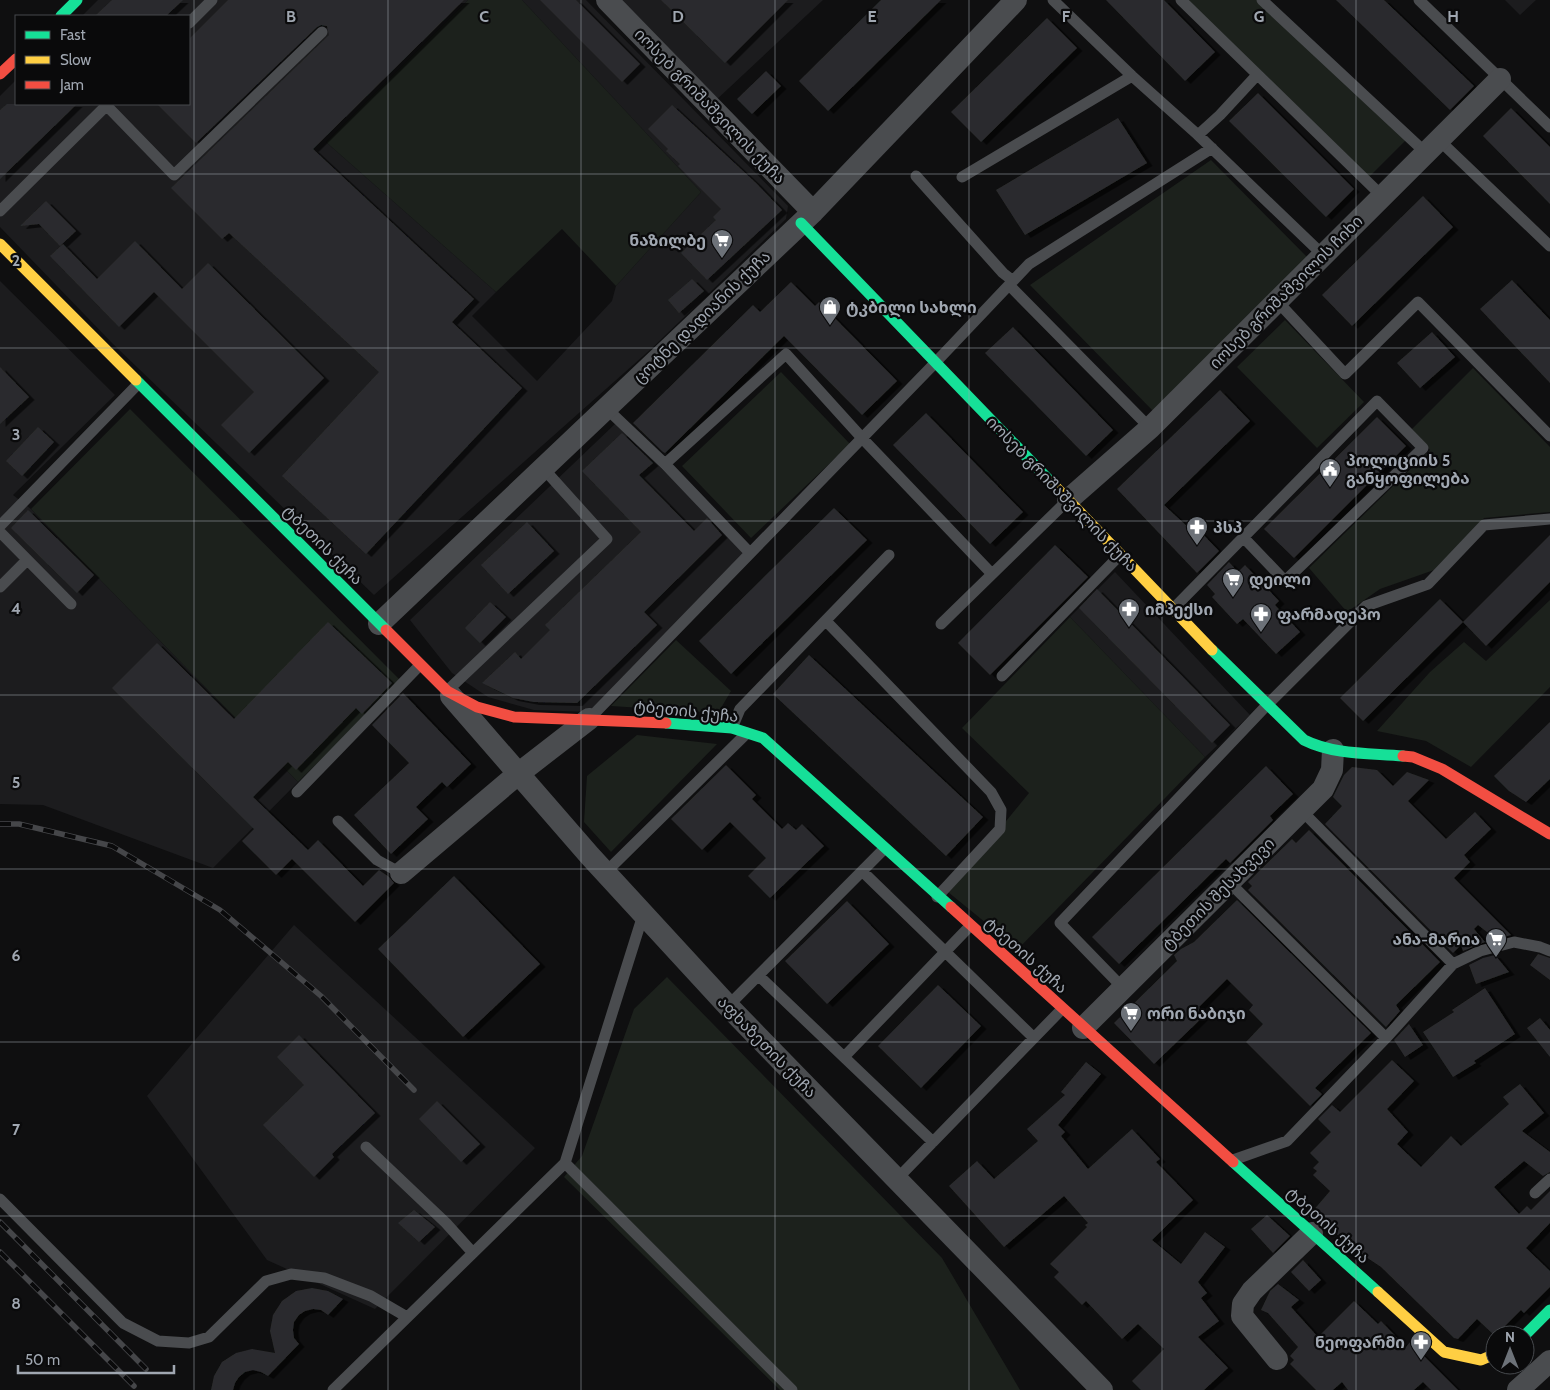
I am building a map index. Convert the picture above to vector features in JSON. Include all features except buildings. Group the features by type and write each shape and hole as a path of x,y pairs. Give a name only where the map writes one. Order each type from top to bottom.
{"street":[{"path":"62,15 78,0"},
{"name":"იოსებ გრიშაშვილის ქუჩა","path":"607,0 807,217 935,363 1172,610 1304,740 1318,747 1334,750 1413,757 1442,769 1547,828"},
{"name":"ცოტნე დადიანის ქუჩა","path":"379,624 807,217 1015,1"},
{"path":"0,74 15,60"},
{"name":"იოსებ გრიშაშვილის ჩიხი","path":"1068,500 1150,428 1500,79"},
{"name":"ტბეთის ქუჩა","path":"0,244 447,691 478,707 514,717 589,719 732,728 763,738 937,897 1444,1352 1481,1360 1485,1358"},
{"name":"აფხაზეთის ქუჩა","path":"447,691 643,915 728,1006 1102,1390"},
{"path":"401,874 518,774 589,719"},
{"name":"ტბეთის შესახვევი","path":"1083,1028 1323,789 1332,770 1334,750"},
{"path":"1277,1359 1242,1316 1243,1304 1252,1291 1312,1233"},
{"path":"1535,1325 1550,1310"},
{"path":"1518,1390 1550,1361"}],"lane":[{"path":"190,22 212,0"},
{"path":"1052,0 1132,76 1198,134 1323,255"},
{"path":"1181,0 1382,196"},
{"path":"1262,0 1550,246"},
{"path":"1419,0 1550,127"},
{"path":"0,211 107,105 174,175 322,32"},
{"path":"1198,134 1220,115 1257,75"},
{"path":"962,177 1132,76"},
{"path":"589,719 1029,264 1212,148"},
{"path":"916,176 1010,282 1150,428"},
{"path":"1277,301 1345,374 1418,302 1550,436"},
{"path":"665,464 786,354 862,438 992,574"},
{"path":"0,526 139,383"},
{"path":"1172,610 1243,537 1376,401 1423,448 1285,581 1243,537"},
{"path":"606,408 665,464 750,553"},
{"path":"447,691 607,539 543,468"},
{"path":"940,624 1068,500"},
{"path":"1124,988 1060,923 1267,705 1366,606 1428,584 1484,525 1550,519"},
{"path":"0,532 71,604"},
{"path":"732,728 740,709 889,555"},
{"path":"1002,676 1120,555"},
{"path":"0,587 27,560"},
{"path":"826,621 991,792 1001,810 1000,829 937,897"},
{"path":"297,792 420,665"},
{"path":"606,872 747,733"},
{"path":"1302,812 1453,964"},
{"path":"338,821 377,860 401,874"},
{"path":"728,1006 884,848"},
{"path":"862,871 1034,1038"},
{"path":"1229,882 1386,1038"},
{"path":"333,1390 565,1163 643,915"},
{"path":"844,1057 970,926"},
{"path":"1232,1161 1287,1141 1386,1038 1453,964 1480,951 1514,942 1550,951"},
{"path":"759,976 933,1142"},
{"path":"896,1180 1062,1009"},
{"path":"366,1146 446,1223 473,1254"},
{"path":"565,1163 792,1390"},
{"path":"1535,1193 1550,1179"},
{"path":"0,1199 123,1323 158,1341 189,1343 209,1336 266,1282 291,1274 324,1278 332,1281 371,1296 407,1318"}],"shaded area":[{"path":"98,0 468,0 326,142 496,292 472,316 537,381 612,301 616,286 701,192 522,0 586,0 788,206 786,219 651,349 374,595 113,344 0,227 0,96 15,81 15,105 190,105 190,15 83,15"},
{"path":"468,0 522,0 701,192 616,286 562,229 496,292 326,142"},
{"path":"614,0 823,0 714,102"},
{"path":"1185,0 1257,0 1407,139 1367,179"},
{"path":"1505,0 1536,0 1520,15"},
{"path":"1211,160 1307,257 1153,411 1030,285"},
{"path":"0,281 115,395 13,495 31,509 298,782 213,868 43,805 0,804"},
{"path":"1285,320 1364,402 1317,448 1237,367"},
{"path":"1473,368 1550,447 1550,512 1484,518 1434,570 1380,589 1347,612 1309,568 1430,450 1411,430"},
{"path":"781,372 850,444 751,538 682,466"},
{"path":"130,409 401,681 298,782 31,509"},
{"path":"616,423 747,554 590,712 534,710 488,697 452,673 410,620"},
{"path":"1115,572 1250,715 1205,757 1070,617"},
{"path":"1550,600 1550,687 1471,767 1426,741 1377,731 1430,672 1464,642 1486,661"},
{"path":"1070,617 1205,757 1018,949 948,892 1029,793 962,728"},
{"path":"676,640 731,691 718,713 611,706"},
{"path":"637,735 717,744 611,852 584,822 587,776"},
{"path":"294,925 535,1148 375,1309 267,1260 147,1096"},
{"path":"667,977 942,1258 1020,1390 780,1390 564,1177 582,1156 634,1009"}],"railway":[{"path":"0,824 19,824 112,846 220,910 321,996 414,1090"},
{"path":"0,1222 146,1369"},
{"path":"0,1252 134,1386"}],"traffic: fast":[{"path":"62,15 77,0"},
{"path":"801,223 1051,482"},
{"path":"136,380 386,630"},
{"path":"1212,650 1304,740 1340,751 1403,756"},
{"path":"666,723 732,728 763,738 951,907"},
{"path":"1233,1162 1378,1292"},
{"path":"1535,1325 1550,1310"}],"traffic: slow":[{"path":"0,244 136,380"},
{"path":"1051,482 1212,650"},
{"path":"1378,1292 1444,1352 1481,1360 1485,1358"}],"traffic: jam":[{"path":"0,74 15,60"},
{"path":"386,630 447,691 477,707 514,717 666,723"},
{"path":"1403,756 1413,757 1442,769 1550,834"},
{"path":"951,907 1233,1162"}],"place":[{"name":"ნაზილბე","path":"722,259"},
{"name":"ტკბილი სახლი","path":"830,326"},
{"name":"პოლიციის 5 განყოფილება","path":"1330,488"},
{"name":"პსპ","path":"1197,546"},
{"name":"დეილი","path":"1233,598"},
{"name":"იმპექსი","path":"1129,628"},
{"name":"ფარმადეპო","path":"1261,633"},
{"name":"ანა-მარია","path":"1496,958"},
{"name":"ორი ნაბიჯი","path":"1131,1032"},
{"name":"ნეოფარმი","path":"1421,1361"}]}
